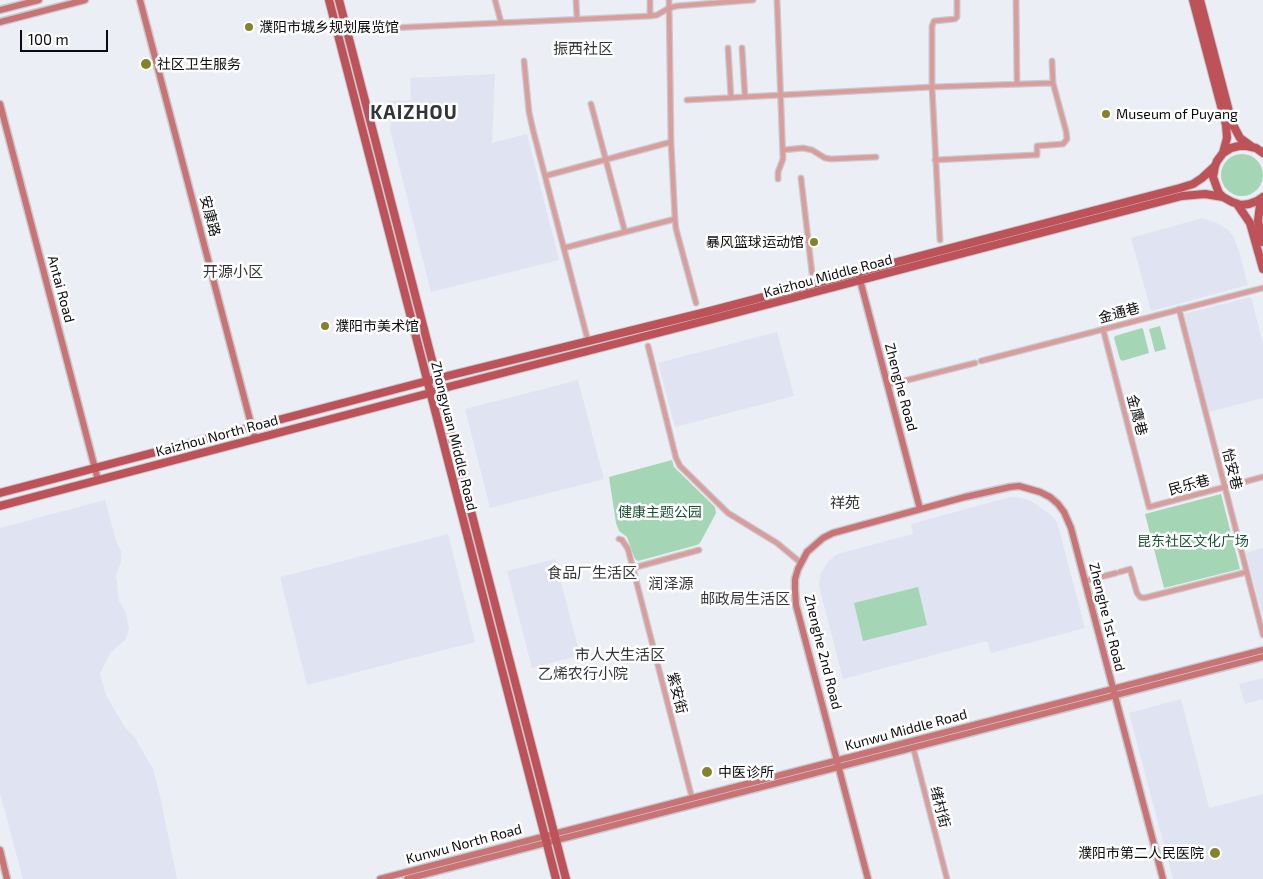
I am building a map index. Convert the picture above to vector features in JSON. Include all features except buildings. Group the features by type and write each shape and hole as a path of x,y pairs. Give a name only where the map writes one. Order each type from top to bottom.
{"main road":[{"name":"Zhongyuan Middle Road","path":"329,0 556,879"},
{"name":"Zhongyuan Middle Road","path":"339,0 566,879"},
{"path":"1193,0 1226,125 1227,138 1224,153"},
{"path":"1200,0 1232,123 1240,138 1263,153"},
{"path":"1224,153 1234,146 1251,146"},
{"name":"Kaizhou Middle Road","path":"440,390 703,322 859,276 1180,188 1197,181 1215,166 1224,153"},
{"path":"1215,166 1214,183 1223,197 1237,204 1245,205 1263,197"},
{"name":"Kaizhou Middle Road","path":"437,379 1182,196 1205,194 1223,197"},
{"path":"1263,197 1258,221 1263,242"},
{"path":"1237,204 1250,223 1263,269"},
{"name":"Kaizhou North Road","path":"0,493 437,379"},
{"name":"Kaizhou North Road","path":"0,506 440,390"}],"street":[{"path":"0,10 39,0"},
{"path":"0,22 84,0"},
{"name":"安康路","path":"140,0 255,439"},
{"path":"495,0 501,22"},
{"path":"576,0 577,19"},
{"path":"650,0 650,16"},
{"path":"669,0 671,142 675,219 696,303"},
{"path":"347,30 650,16 677,6 753,0"},
{"path":"777,0 783,150 783,159 778,172 778,179"},
{"path":"940,240 932,87 932,26 934,21 955,19 957,17 956,0"},
{"path":"1016,0 1018,84"},
{"path":"728,48 731,98"},
{"path":"742,48 745,97"},
{"path":"935,160 1037,155 1037,146 1063,144 1067,139 1066,131 1053,83 1052,61"},
{"path":"524,62 529,112 588,341"},
{"path":"686,100 932,87 1053,83"},
{"name":"Antai Road","path":"0,104 98,480"},
{"path":"592,104 626,232"},
{"path":"545,176 671,142"},
{"path":"783,150 803,148 831,159 876,157"},
{"path":"801,178 812,273"},
{"path":"564,248 675,219"},
{"name":"Zhenghe Road","path":"859,276 920,509"},
{"name":"金通巷","path":"981,361 1263,288"},
{"name":"怡安巷","path":"1179,310 1263,635"},
{"name":"金鹰巷","path":"1103,329 1149,507"},
{"path":"648,346 676,458 680,466 728,513 777,543 801,563"},
{"path":"888,385 975,363"},
{"name":"民乐巷","path":"1149,507 1263,477"},
{"name":"Zhenghe 1st Road","path":"920,509 1018,486 1040,492 1054,500 1064,512 1076,544 1163,879"},
{"name":"Zhenghe 2nd Road","path":"868,879 796,605 795,579 801,563 808,552 823,538 920,509"},
{"name":"紫安街","path":"619,539 628,548 692,798"},
{"path":"633,568 699,550"},
{"path":"1085,581 1130,569 1137,593 1140,597 1144,598 1247,572"},
{"name":"Kunwu Middle Road","path":"556,837 1113,692 1263,650"},
{"name":"Kunwu Middle Road","path":"1113,692 1263,657"},
{"name":"绪村街","path":"912,744 947,879"},
{"name":"Kunwu Middle Road","path":"556,837 692,798 838,764"},
{"name":"Kunwu North Road","path":"407,879 556,837"},
{"name":"Kunwu North Road","path":"380,879 546,840"},
{"path":"0,850 7,879"}],"shaded area":[{"path":"495,74 492,143 527,134 559,260 431,292 390,130 391,122 387,101 411,100 410,78"},
{"path":"1202,218 1215,222 1227,229 1233,236 1248,285 1151,311 1131,238"},
{"path":"1251,297 1263,344 1263,398 1209,412 1184,314"},
{"path":"777,332 794,396 675,427 658,363"},
{"path":"578,380 604,479 490,508 465,409"},
{"path":"1010,497 1031,501 1051,515 1057,522 1085,628 991,653 987,641 843,679 819,586 820,575 828,562 837,554 913,534 911,524"},
{"path":"105,500 116,541 121,551 121,562 116,575 119,601 126,613 129,629 125,640 111,652 100,673 106,695 153,769 177,879 23,879 0,793 0,528"},
{"path":"448,534 475,642 307,685 280,577"},
{"path":"1263,548 1263,618 1246,553"},
{"path":"555,559 580,655 532,668 507,571"},
{"path":"1263,678 1263,701 1262,699 1245,704 1239,684"},
{"path":"1181,699 1209,808 1263,794 1263,879 1173,879 1129,713"}],"green space":[{"path":"1246,154 1254,157 1260,163 1263,175 1260,187 1254,193 1238,196 1230,193 1224,187 1221,171 1224,163 1230,157"},
{"path":"1160,326 1166,349 1155,352 1149,329"},
{"path":"1142,328 1149,353 1122,361 1114,338 1115,336"},
{"name":"健康主题公园","path":"672,460 674,467 715,507 716,513 700,543 697,545 638,561 635,559 627,537 619,531 616,523 609,477"},
{"name":"昆东社区文化广场","path":"1221,494 1240,569 1164,588 1145,514"},
{"path":"918,587 927,625 863,641 854,603"}],"place":[{"name":"濮阳市城乡规划展览馆","path":"249,27"},
{"name":"社区卫生服务","path":"146,64"},
{"name":"Museum of Puyang","path":"1106,114"},
{"name":"暴风篮球运动馆","path":"814,242"},
{"name":"濮阳市美术馆","path":"325,326"},
{"name":"中医诊所","path":"707,772"},
{"name":"濮阳市第二人民医院","path":"1215,853"}],"district":[{"name":"振西社区","path":"583,49"},
{"name":"KAIZHOU","path":"414,113"},
{"name":"开源小区","path":"233,272"},
{"name":"祥苑","path":"845,503"},
{"name":"食品厂生活区","path":"592,573"},
{"name":"润泽源","path":"671,584"},
{"name":"邮政局生活区","path":"745,599"},
{"name":"市人大生活区","path":"620,655"},
{"name":"乙烯农行小院","path":"583,674"}]}
